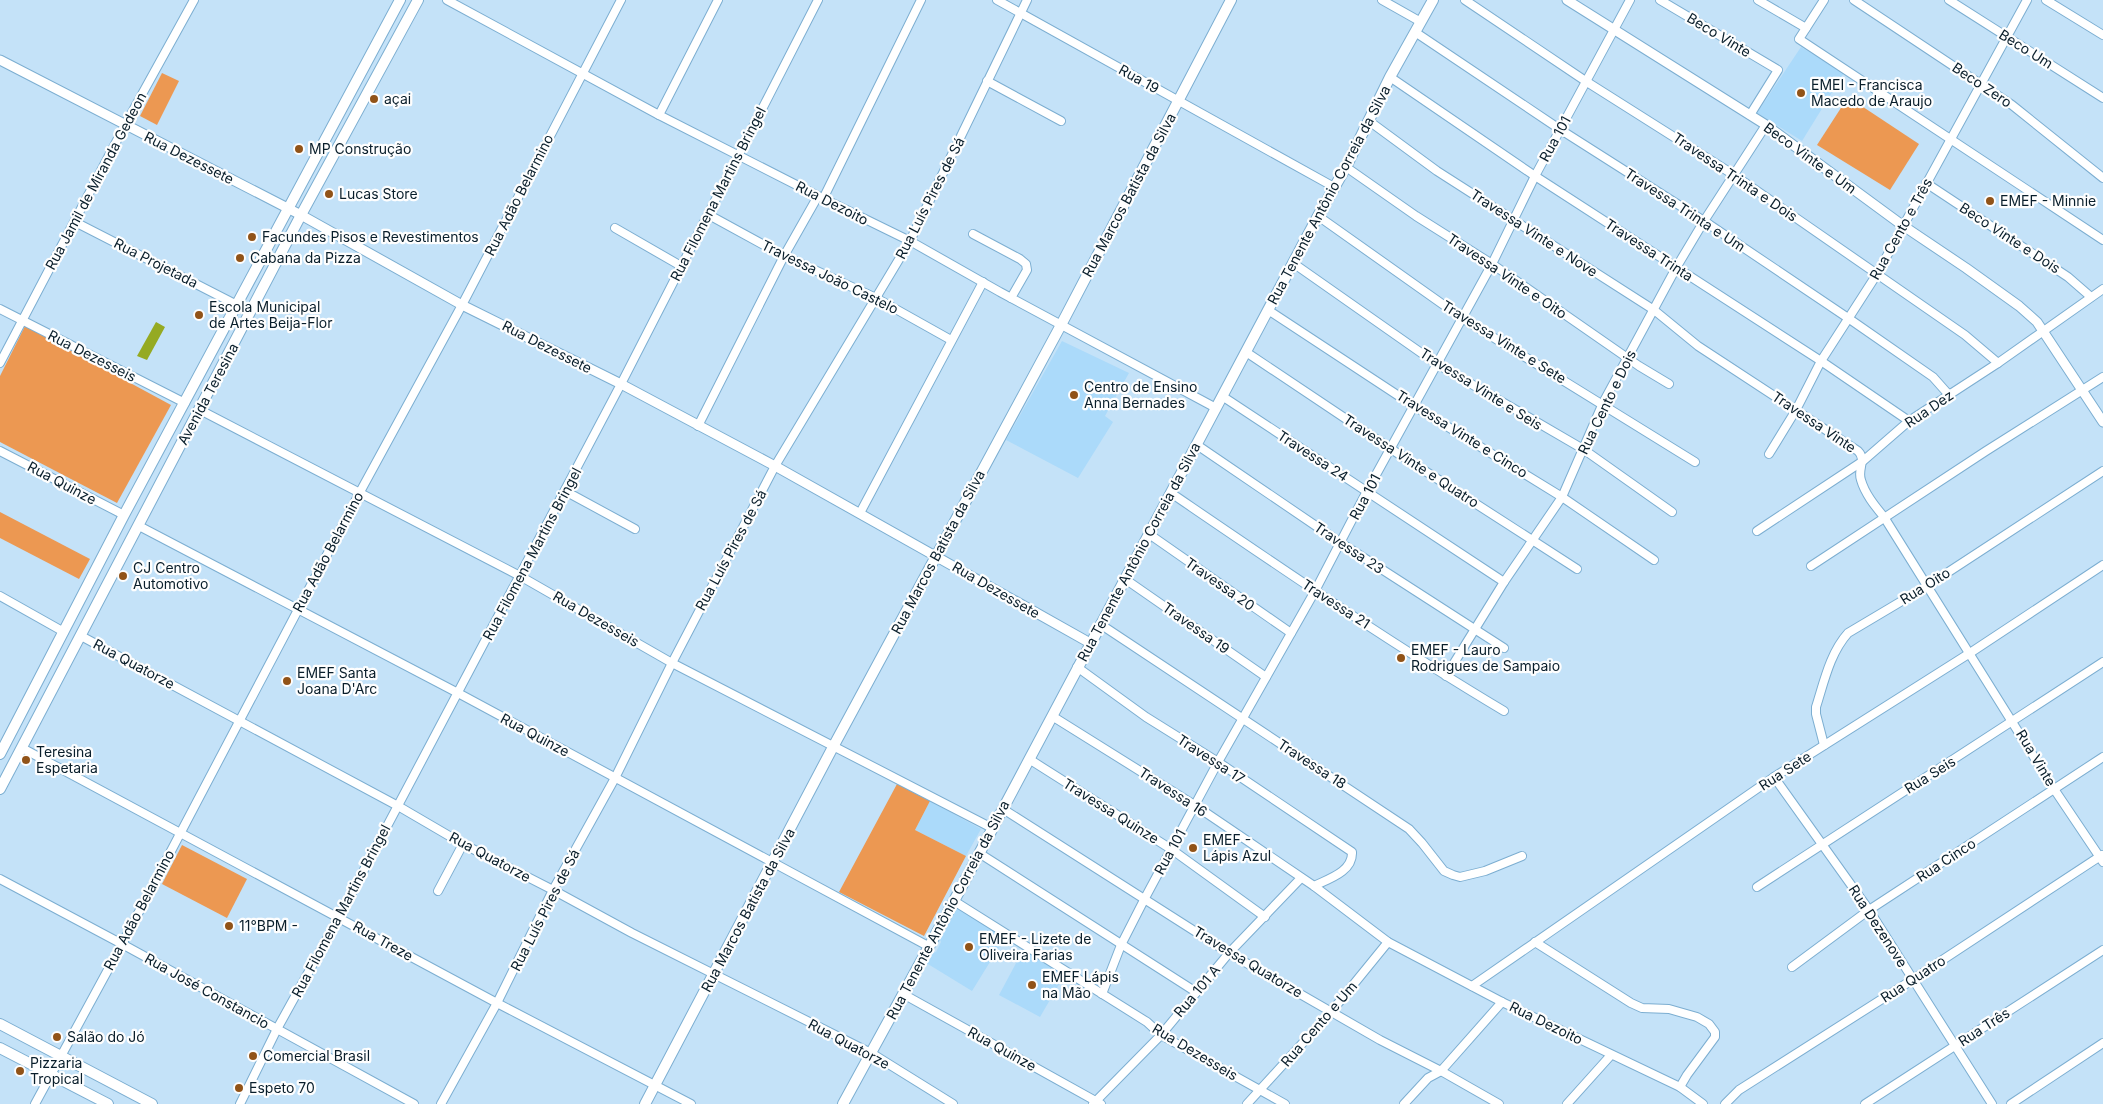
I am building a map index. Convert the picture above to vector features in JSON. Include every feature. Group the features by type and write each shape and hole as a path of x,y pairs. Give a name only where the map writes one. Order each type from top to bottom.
{"main road":[{"name":"Avenida Teresina","path":"0,754 4,737 64,632 124,515 400,0"},
{"name":"Avenida Teresina","path":"0,789 301,215 418,0"},
{"name":"Rua Marcos Batista da Silva","path":"645,1104 833,747 1061,325 1231,0"},
{"name":"Rua Tenente Antônio Correia da Silva","path":"844,1104 1318,216 1346,167 1390,77 1433,0"},
{"path":"324,142 338,148"},
{"path":"308,174 321,180"},
{"path":"98,565 114,574"},
{"path":"0,1024 152,1104"},
{"path":"0,1048 108,1104"}],"street":[{"name":"Rua Jamil de Miranda Gedeon","path":"0,363 124,125 194,0"},
{"name":"Rua Dezoito","path":"446,0 659,115 738,154 820,198 910,241 1216,408"},
{"name":"Rua Adão Belarmino","path":"35,1104 122,944 360,492 462,305 620,0"},
{"path":"659,115 718,0"},
{"name":"Rua Filomena Martins Bringel","path":"240,1104 277,1029 339,917 565,491 818,0"},
{"path":"698,426 784,256 820,198 921,0"},
{"name":"Rua 19","path":"997,0 1334,187"},
{"name":"Rua Luís Pires de Sá","path":"441,1104 497,1003 553,890 615,778 672,663 775,466 910,241 1026,0"},
{"path":"1382,0 1421,22"},
{"name":"Travessa Trinta e Dois","path":"1465,0 1587,82 1734,175 1965,335 1998,363"},
{"name":"Beco Vinte e Um","path":"1567,0 1766,125 1902,225 2019,306 2043,330 2103,422"},
{"name":"Rua 101","path":"1102,994 1121,945 1145,898 1438,364 1492,264 1535,176 1630,0"},
{"name":"Beco Vinte","path":"1660,0 1778,70 1750,115"},
{"path":"1758,0 1806,28"},
{"path":"1824,0 1799,39 2103,240"},
{"name":"Beco Zero","path":"1854,0 1981,84 2046,131 2103,178"},
{"name":"Beco Um","path":"1949,0 2103,98"},
{"name":"Rua Cento e Três","path":"1769,454 1796,410 1821,361 1877,274 1902,225 2027,0"},
{"path":"2046,0 2103,35"},
{"name":"Travessa Trinta e Um","path":"1415,32 1561,130 1704,221 1848,318 1933,377 1950,395"},
{"name":"Rua Dezessete","path":"0,60 288,210 301,215 462,305 621,384 775,466 1090,643"},
{"name":"Travessa Trinta","path":"1390,77 1535,176 1821,361 1909,422"},
{"path":"987,81 1062,121"},
{"name":"Travessa Vinte e Nove","path":"1368,121 1437,171 1654,310 1698,346"},
{"name":"Rua Cento e Dois","path":"1446,676 1504,582 1562,497 1603,403 1676,268 1766,125"},
{"name":"Travessa Vinte e Oito","path":"1346,167 1416,216 1492,264 1669,384"},
{"name":"Beco Vinte e Dois","path":"1926,183 2068,276 2091,297"},
{"name":"Travessa João Castelo","path":"708,215 784,256 876,298 951,340"},
{"name":"Travessa Vinte e Sete","path":"1318,216 1462,318 1603,403 1694,462"},
{"name":"Rua Projetada","path":"75,222 237,305"},
{"path":"615,228 681,266"},
{"path":"973,234 1026,264 1027,270 1012,298"},
{"name":"Travessa Vinte e Seis","path":"1293,264 1438,364 1511,409 1583,449 1672,512"},
{"path":"860,513 983,282"},
{"name":"Rua Dez","path":"1757,531 1863,461 1909,422 1998,363 2103,289"},
{"name":"Rua Dezesseis","path":"0,309 185,403"},
{"name":"Travessa Vinte e Cinco","path":"1268,310 1414,406 1562,497 1654,560"},
{"name":"Travessa Vinte","path":"1698,346 1862,455 1860,479 1865,490 1970,654"},
{"name":"Travessa Vinte e Quatro","path":"1246,352 1391,449 1577,569"},
{"path":"1811,566 2103,377"},
{"name":"Travessa 24","path":"1222,396 1504,582"},
{"name":"Rua Dezesseis","path":"200,410 520,576 672,663 992,828"},
{"name":"Travessa 23","path":"1197,445 1474,631 1504,648"},
{"name":"Rua Quinze","path":"0,451 124,515"},
{"name":"Rua Oito","path":"1824,745 1816,707 1834,654 1841,640 1860,625 1927,586 2103,471"},
{"path":"565,491 635,529"},
{"name":"Travessa 21","path":"1171,493 1315,591 1446,676 1504,711"},
{"name":"Rua Quinze","path":"139,526 458,693 928,946"},
{"name":"Travessa 20","path":"1149,534 1291,633"},
{"name":"Rua Sete","path":"1472,986 1774,777 1970,654 2103,565"},
{"name":"Travessa 19","path":"1125,579 1266,677"},
{"path":"0,596 64,632"},
{"name":"Travessa 18","path":"1100,624 1409,829 1444,871 1460,876 1485,870 1522,856"},
{"name":"Rua Quatorze","path":"81,636 398,806 463,844 871,1054 953,1104"},
{"name":"Rua Vinte","path":"1970,654 2054,788 2102,858"},
{"name":"Rua Seis","path":"1758,887 2014,722 2103,662"},
{"name":"Travessa 17","path":"1077,667 1146,717 1218,762 1352,852 1352,859 1345,870 1314,886"},
{"name":"Travessa 16","path":"1052,716 1196,806 1314,886 1388,942"},
{"name":"Rua Treze","path":"22,748 497,1003 692,1104"},
{"name":"Rua Cinco","path":"1792,967 1869,910 2103,757"},
{"name":"Travessa Quinze","path":"1029,759 1172,849 1265,917"},
{"name":"Rua Dezenove","path":"1774,777 1869,910 1992,1104"},
{"name":"Travessa Quatorze","path":"1003,809 1229,953 1380,1040 1441,1071 1499,1104"},
{"path":"438,891 463,844"},
{"path":"978,853 1196,992"},
{"name":"Rua Quatro","path":"1725,1104 1739,1090 2102,858"},
{"name":"Rua 101 A","path":"1096,1103 1161,1035 1229,953 1301,878"},
{"name":"Rua José Constancio","path":"0,880 122,944 414,1104"},
{"name":"Rua Dezesseis","path":"954,901 1147,1022 1161,1035 1286,1104"},
{"name":"Rua Dezoito","path":"1388,942 1502,1002 1680,1087 1702,1104"},
{"name":"Rua Cento e Um","path":"1247,1104 1331,1012 1388,942"},
{"path":"1535,942 1631,1003 1642,1008 1670,1010 1697,1017 1709,1024 1715,1032 1715,1037 1687,1074 1680,1087"},
{"name":"Rua Três","path":"1865,1104 2103,950"},
{"name":"Rua Quinze","path":"903,994 1096,1103"},
{"path":"1404,1104 1428,1078 1441,1071 1502,1002"},
{"path":"2012,1104 2103,1043"},
{"path":"1567,1104 1611,1055"}],"shaded area":[{"name":"EMEI - Francisca Macedo de Araujo","path":"1801,47 1844,73 1802,141 1757,113"},
{"path":"162,73 179,81 157,125 140,116"},
{"path":"1848,97 1919,144 1890,190 1817,145"},
{"path":"156,322 165,327 147,360 137,356"},
{"path":"25,326 171,405 117,503 0,442 0,376"},
{"name":"Centro de Ensino Anna Bernades","path":"1062,341 1129,373 1105,416 1113,422 1078,478 1006,440"},
{"path":"0,512 90,559 79,579 0,538"},
{"path":"897,784 930,801 915,830 966,856 924,936 839,892"},
{"path":"930,801 981,829 966,856 915,830"},
{"path":"182,845 247,879 227,918 162,884"},
{"name":"EMEF - Lizete de Oliveira Farias","path":"955,906 1006,936 972,991 923,961 927,955 936,952 941,942 938,934"},
{"name":"EMEF Lápis na Mão","path":"1023,950 1065,974 1040,1017 999,995"}],"place":[{"name":"EMEI - Francisca Macedo de Araujo","path":"1801,93"},
{"name":"açai","path":"374,99"},
{"name":"MP Construção","path":"299,149"},
{"name":"Lucas Store","path":"329,194"},
{"name":"EMEF - Minnie","path":"1990,201"},
{"name":"Facundes Pisos e Revestimentos","path":"252,237"},
{"name":"Cabana da Pizza","path":"240,258"},
{"name":"Escola Municipal de Artes Beija-Flor","path":"199,315"},
{"name":"Centro de Ensino Anna Bernades","path":"1074,395"},
{"name":"CJ Centro Automotivo","path":"123,576"},
{"name":"EMEF - Lauro Rodrigues de Sampaio","path":"1401,658"},
{"name":"EMEF Santa Joana D'Arc","path":"287,681"},
{"name":"Teresina Espetaria","path":"26,760"},
{"name":"EMEF - Lápis Azul","path":"1193,848"},
{"name":"11°BPM -","path":"229,926"},
{"name":"EMEF - Lizete de Oliveira Farias","path":"969,947"},
{"name":"EMEF Lápis na Mão","path":"1032,985"},
{"name":"Salão do Jó","path":"57,1037"},
{"name":"Comercial Brasil","path":"253,1056"},
{"name":"Pizzaria Tropical","path":"20,1071"},
{"name":"Espeto 70","path":"239,1088"}]}
